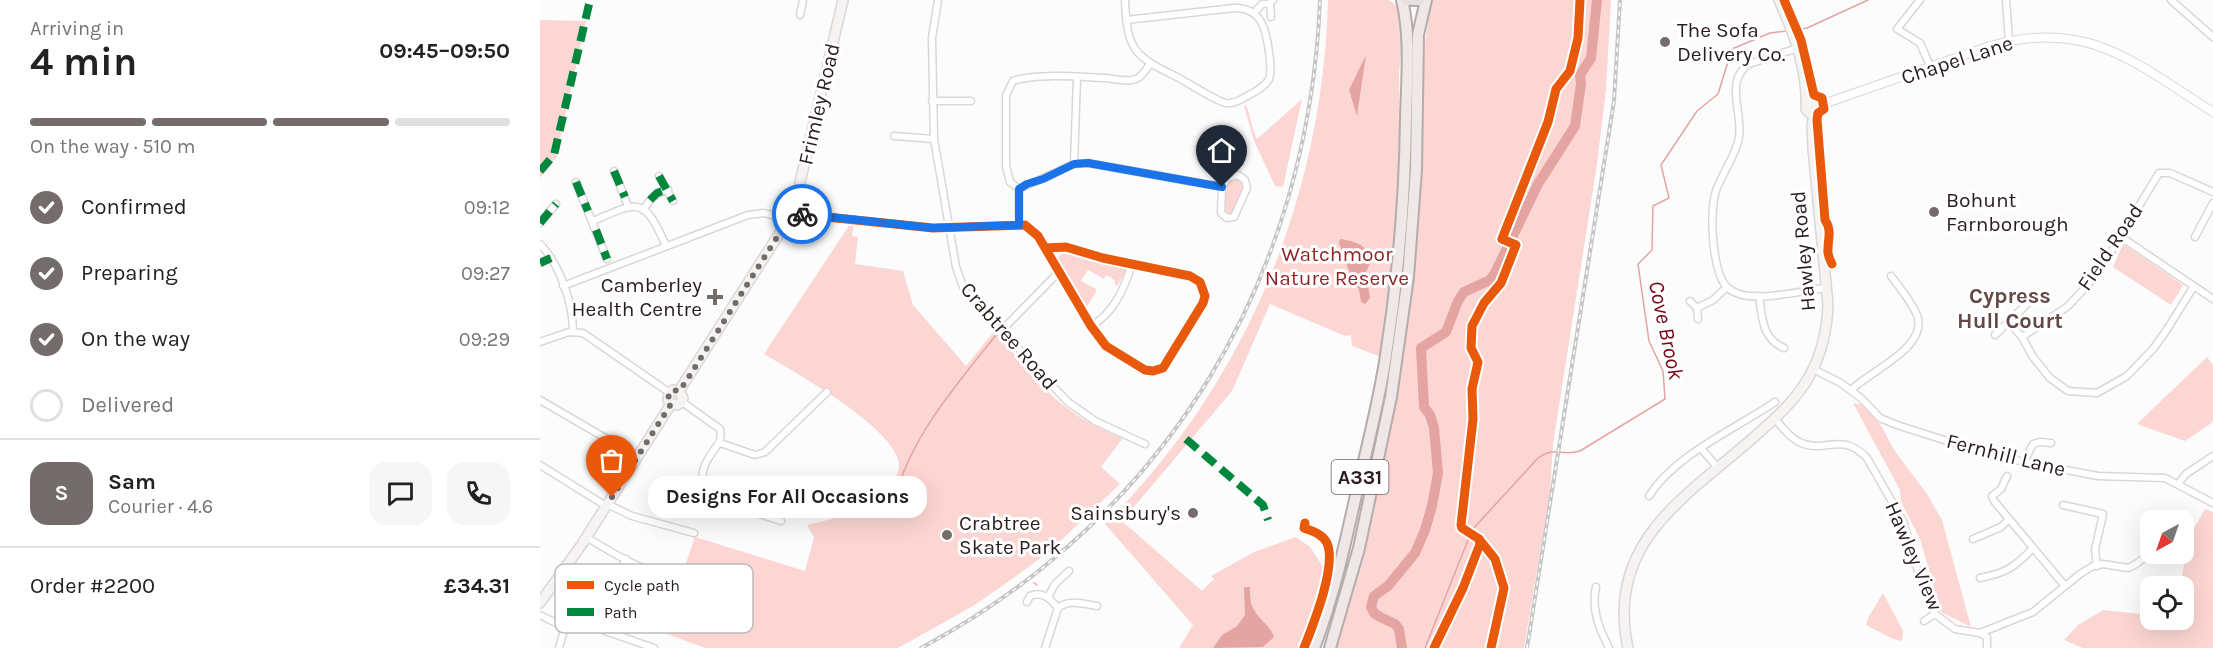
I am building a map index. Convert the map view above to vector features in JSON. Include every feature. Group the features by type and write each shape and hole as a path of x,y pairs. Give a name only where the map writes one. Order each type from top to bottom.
{"highway":[{"path":"1404,0 1419,0"}],"main road":[{"name":"Frimley Road","path":"674,392 793,212 843,0"},
{"name":"A331","path":"1314,648 1349,527 1374,418 1392,315 1406,143 1404,0"},
{"name":"A331","path":"1330,648 1360,541 1393,387 1408,277 1416,170 1418,35 1426,0"},
{"path":"1779,0 1794,36 1806,93 1812,107"},
{"name":"Hawley Road","path":"1628,648 1623,606 1626,585 1638,553 1660,521 1775,419 1794,398 1813,369 1826,331 1827,288 1812,107"},
{"path":"674,392 683,395 682,402 677,405 671,404 668,400 674,392"},
{"path":"567,564 671,404"},
{"path":"540,603 555,581"}],"street":[{"path":"800,15 803,0"},
{"name":"Crabtree Road","path":"938,0 932,38 934,139 957,273 963,287 1068,402 1095,421 1145,444"},
{"path":"1125,0 1126,20 1132,45 1150,64 1223,102 1238,102 1268,82 1271,71 1265,27 1254,13 1243,8 1126,20"},
{"path":"1920,0 1895,32 1920,44 1931,68"},
{"path":"2006,0 2009,41"},
{"path":"2171,0 2213,37"},
{"path":"1254,13 1261,5 1271,2 1271,17"},
{"name":"Chapel Lane","path":"1812,107 2009,41 2062,37 2092,43 2141,67 2213,112"},
{"path":"1797,48 1749,64 1736,79 1739,138 1718,185 1712,212 1718,268 1727,287 1740,296 1827,288"},
{"path":"1019,189 1010,182 1007,174 1006,95 1013,81 1020,78 1077,77 1137,80 1150,64"},
{"path":"1074,164 1077,77"},
{"path":"932,101 971,101"},
{"path":"894,136 934,139"},
{"path":"1019,189 1074,164 1088,163 1222,187"},
{"path":"614,171 628,206"},
{"name":"Field Road","path":"2022,337 2067,307 2100,270 2159,173 2170,173 2213,192"},
{"path":"1233,175 1241,177 1246,183 1247,188 1237,213 1231,218 1221,213 1222,187 1225,181 1233,175"},
{"path":"659,176 673,201"},
{"path":"576,182 607,259"},
{"path":"643,210 651,198 668,189"},
{"path":"1019,189 1019,225"},
{"path":"2195,237 2213,203"},
{"path":"540,224 556,204"},
{"path":"593,221 628,206 643,210 650,214 666,246"},
{"path":"793,212 949,228 1019,225 1030,228 1106,346 1145,370 1153,371 1163,368 1202,305 1205,296 1200,282 1190,276 1103,258 1066,247 1045,248"},
{"path":"563,286 748,215 764,213 779,217"},
{"path":"2121,237 2213,299"},
{"path":"540,244 551,258 563,286 572,311 573,332"},
{"path":"540,263 551,258"},
{"path":"1091,326 1109,314 1126,284 1132,264"},
{"path":"1003,329 1059,272"},
{"path":"1851,390 1910,346 1918,331 1916,313 1891,276"},
{"path":"2009,323 2022,337 2033,357 2050,378 2068,391 2097,393 2127,376 2152,349 2166,331 2193,286"},
{"path":"1697,308 1713,300 1727,287"},
{"path":"1995,335 2036,295"},
{"path":"1759,296 1768,338 1773,344 1784,348"},
{"path":"1689,301 1697,308 1698,319"},
{"path":"540,342 560,334 573,332 587,335 674,392"},
{"name":"Fernhill Lane","path":"1813,369 1851,390 1880,418 1897,425 1969,448 2024,462 2098,476 2160,478 2178,484 2213,503"},
{"path":"720,443 755,455 765,452 827,392"},
{"path":"540,400 638,457"},
{"path":"682,402 720,429 720,443 708,459 702,480 706,494 712,499 780,521"},
{"path":"1649,496 1670,473 1701,448 1775,402"},
{"name":"Hawley View","path":"1775,419 1786,432 1801,443 1817,446 1833,443 1847,444 1867,458 1903,521 1920,576 1935,614 1955,629 1980,633"},
{"path":"2024,462 2033,444 2051,443"},
{"path":"1701,448 1718,468"},
{"path":"2178,484 2186,474 2213,456"},
{"path":"540,465 607,505 632,516 694,533"},
{"path":"2007,476 2001,489 1992,496 2065,586"},
{"path":"2063,505 2103,514 2095,550 2097,566"},
{"path":"1973,540 2001,527 2009,519"},
{"path":"586,537 638,564"},
{"path":"1980,578 2011,569 2033,548"},
{"path":"623,564 626,559"},
{"path":"1980,633 2033,612 2080,574 2097,566 2103,564 2128,568 2140,561"},
{"path":"1048,597 1055,584 1069,571"},
{"path":"1596,587 1593,597 1594,610 1609,648"},
{"path":"1027,602 1034,594 1048,597 1058,608"},
{"path":"1045,648 1058,608 1065,603 1097,606"},
{"path":"1924,621 1935,614"},
{"path":"540,615 555,623"},
{"path":"559,648 563,633"},
{"path":"611,633 654,648"},
{"path":"1980,633 1987,637 1988,648"}],"green space":[{"name":"Watchmoor Nature Reserve","path":"1328,0 1389,0 1399,7 1402,40 1399,73 1400,169 1395,260 1384,358 1352,346 1351,335 1345,336 1270,304 1232,391 1122,521 1202,591 1214,579 1211,576 1254,552 1296,537 1310,547 1325,570 1299,648 1179,648 1193,625 1105,524 1155,470 1198,411 1236,349 1267,284 1292,216 1311,145 1323,73"},
{"path":"1431,0 1611,0 1606,89 1597,164 1553,444 1550,492 1524,648 1335,648 1372,518 1400,374 1415,261 1422,164 1424,51"},
{"path":"540,20 586,21 556,158 540,178"},
{"path":"1302,99 1283,187 1275,186 1254,141 1244,106 1246,105 1248,109 1257,139"},
{"path":"1234,179 1242,182 1242,191 1237,205 1229,215 1223,210 1228,181"},
{"path":"850,224 854,224 852,236 858,237 855,264 903,271 913,305 966,366 996,329 1036,380 1067,408 1103,430 1123,438 1101,467 1120,484 1050,551 1015,577 973,606 898,648 705,648 665,633 753,633 753,564 686,564 695,537 805,571 814,537 807,525 832,519 858,488 863,497 874,502 887,490 899,469 893,449 862,418 819,387 764,354"},
{"path":"2123,244 2183,285 2171,305 2113,267"},
{"path":"1063,253 1128,268 1117,286 1114,283 1115,280 1106,275 1104,279 1088,270 1081,281 1096,289 1096,292 1086,308 1057,258"},
{"path":"2207,357 2213,365 2213,422 2185,441 2137,424"},
{"path":"1853,403 1863,405 1882,427 1894,450 1927,494 1942,520 1971,627 1941,612 1920,539 1901,502 1900,490"},
{"path":"2205,509 2213,512 2213,648 2083,648 2064,640 2078,625 2103,610 2140,614 2140,630 2194,630 2194,576 2182,576 2184,564 2194,564 2194,528"},
{"path":"1883,593 1903,631 1902,641 1893,639 1866,625"}],"shaded area":[{"path":"1366,55 1357,116 1349,90"},
{"path":"1340,239 1355,242 1363,247 1372,259 1366,272 1370,298 1365,304 1361,302 1359,290 1351,277 1339,243"},
{"path":"1244,587 1250,587 1253,608 1274,637 1263,647 1213,648 1222,635 1237,626 1245,615"}],"waterway":[{"path":"1402,648 1399,629 1395,624 1374,613 1371,607 1374,596 1388,586 1415,553 1432,506 1438,473 1434,428 1430,415 1424,407 1421,348 1446,332 1464,292 1490,280 1495,273 1538,184 1575,126 1581,84 1580,75 1591,58 1597,0"},
{"name":"Cove Brook","path":"1795,30 1807,28 1868,0"},
{"name":"Cove Brook","path":"1425,648 1472,530 1538,458 1550,452 1580,451 1665,399 1663,371 1649,341 1638,264 1652,250 1653,206 1669,198 1661,165 1697,111 1718,94 1732,49 1770,33 1787,31"},
{"path":"895,498 902,475 924,432 951,392 996,335"}],"railway":[{"path":"921,648 1009,594 1086,530 1153,458 1209,378 1254,292 1288,200 1310,102 1320,0"},
{"path":"1527,648 1614,101 1620,0"}],"marked path":[{"path":"540,171 554,155 590,0"},
{"path":"614,171 625,197"},
{"path":"659,176 673,201"},
{"path":"576,182 588,211"},
{"path":"650,200 657,193 668,189"},
{"path":"540,223 556,204"},
{"path":"596,230 607,259"},
{"path":"540,263 551,258"},
{"path":"1186,439 1263,505 1268,520"}],"cycle path":[{"path":"1434,648 1463,588 1480,544 1479,539 1461,525 1473,419 1472,389 1478,362 1471,348 1472,326 1484,303 1501,283 1516,245 1502,239 1548,122 1556,89 1570,71 1578,38 1580,0"},
{"path":"1784,0 1801,40 1814,95 1822,98 1824,109 1818,113 1817,120 1825,220 1829,231 1828,253 1832,264"},
{"path":"793,212 933,228 1025,225 1038,236 1091,326 1106,346 1145,370 1153,371 1163,368 1203,303 1205,296 1200,282 1190,276 1103,258 1066,247 1045,248"},
{"path":"1304,648 1323,596 1329,566 1327,543 1317,533 1304,528 1305,523"},
{"path":"1479,539 1495,559 1504,588 1491,648"}],"way so far":[{"path":"612,497 671,404 668,400 669,394 673,390 679,391 685,383 793,212 802,214"}],"place":[{"name":"The Sofa Delivery Co.","path":"1665,42"},
{"name":"Bohunt Farnborough","path":"1934,212"},
{"name":"Camberley Health Centre","path":"715,297"},
{"name":"Designs For All Occasions","path":"612,497"},
{"name":"Sainsbury's","path":"1193,513"},
{"name":"Crabtree Skate Park","path":"947,535"}],"district":[{"name":"Cypress Hull Court","path":"2010,308"}],"route":[{"path":"802,214 933,228 1019,225 1019,189 1074,164 1088,163 1222,187"}]}
